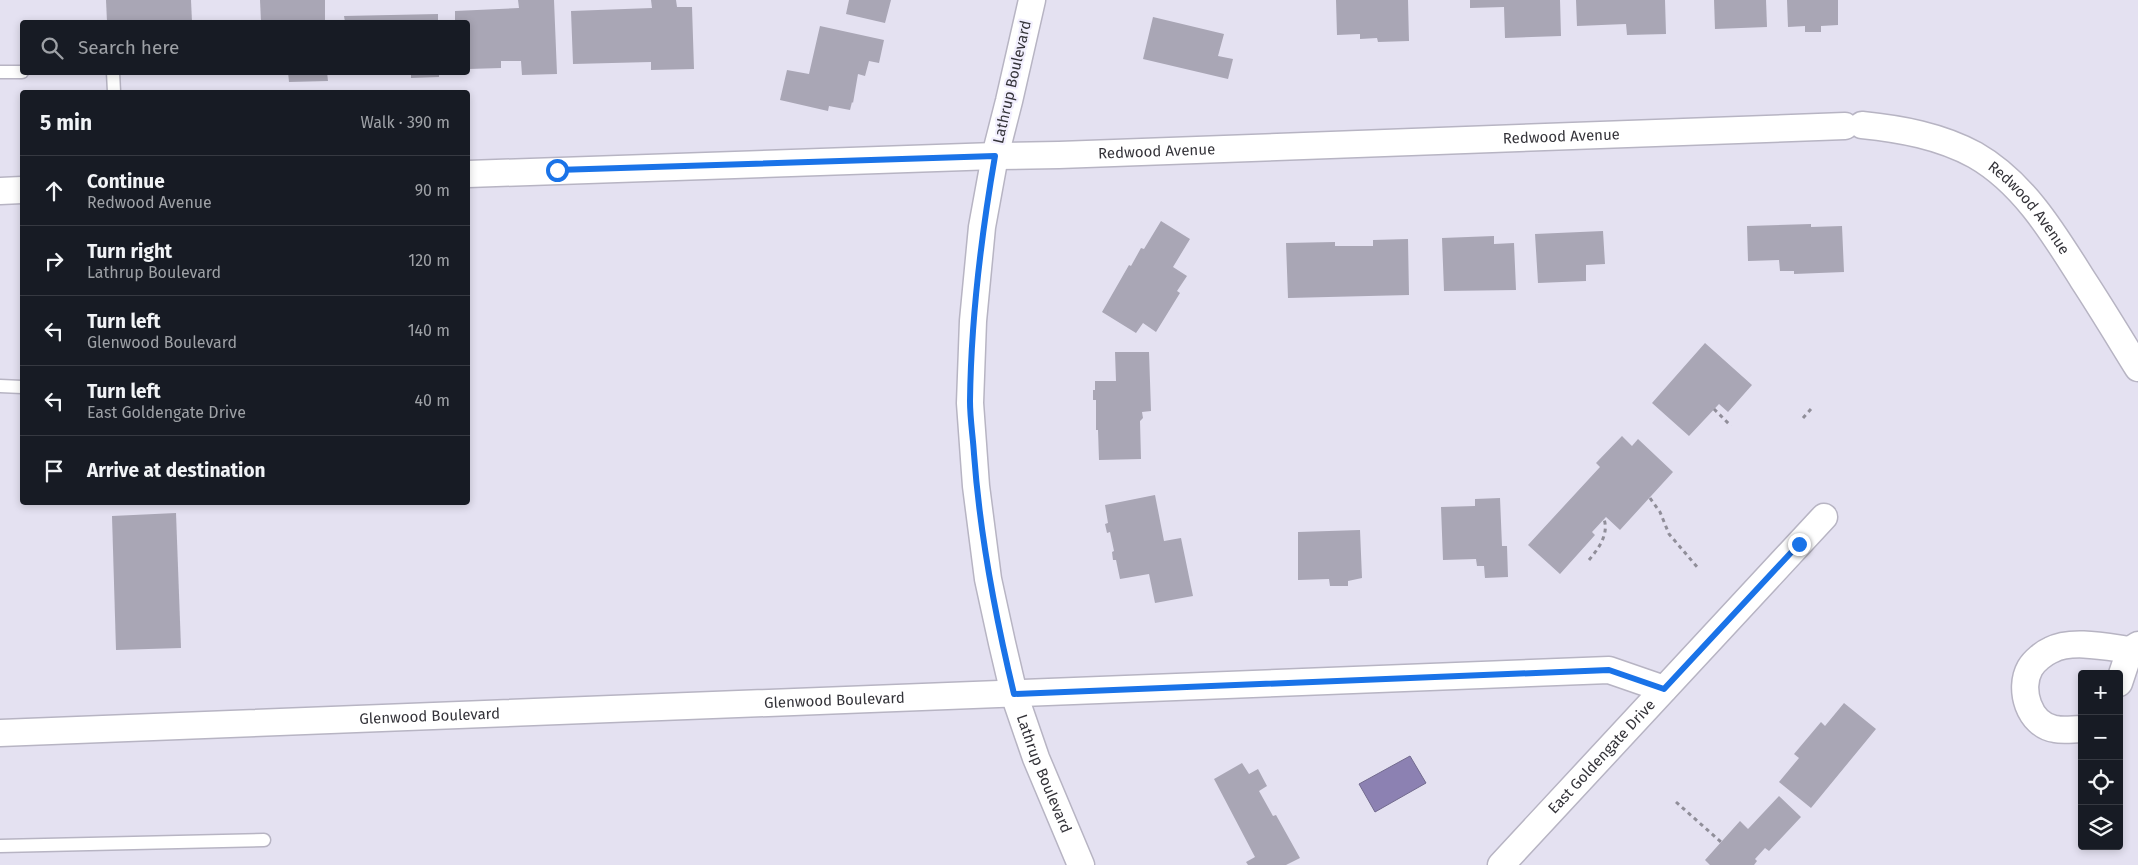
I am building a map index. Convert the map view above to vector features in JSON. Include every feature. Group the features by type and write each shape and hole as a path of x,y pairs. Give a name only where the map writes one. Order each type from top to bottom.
{"street":[{"name":"Lathrup Boulevard","path":"1032,0 995,156 980,246 973,321 970,403 976,486 988,579 1014,694 1036,758 1082,865"},
{"name":"Redwood Avenue","path":"470,174 1059,155 1853,125 1917,132 1974,155 1996,170 2030,203 2055,235 2138,368"},
{"path":"0,192 20,190"},
{"name":"East Goldengate Drive","path":"1501,865 1824,517"},
{"path":"2078,729 2054,729 2038,720 2030,711 2026,698 2026,682 2030,667 2051,649 2070,645 2134,647 2123,674"},
{"name":"Glenwood Boulevard","path":"0,733 1609,670 1664,689"}],"lane":[{"path":"0,72 20,72"},
{"path":"114,75 114,90"},
{"path":"0,386 20,387"},
{"path":"0,846 264,840"}],"path":[{"path":"1803,418 1812,409"},
{"path":"1714,410 1731,426"},
{"path":"1650,498 1660,512 1669,534 1698,568"},
{"path":"1589,560 1599,548 1603,538 1606,524 1604,519"},
{"path":"1676,802 1721,842"}],"shaded area":[{"path":"1410,756 1426,783 1375,812 1359,784"}],"building":[{"path":"106,0 191,0 192,20 107,20"},
{"path":"260,0 325,0 325,20 261,20"},
{"path":"518,0 554,0 557,74 522,75 521,61 501,61 501,68 470,69 470,20 455,20 455,11 519,8"},
{"path":"651,0 676,0 677,7 692,7 694,69 651,70 651,62 573,64 571,11 652,8"},
{"path":"849,0 891,0 885,23 846,14"},
{"path":"1336,0 1408,0 1409,41 1378,42 1377,38 1360,39 1360,34 1337,35"},
{"path":"1470,0 1560,0 1561,36 1505,38 1504,7 1470,8"},
{"path":"1576,0 1665,0 1666,34 1627,35 1626,24 1577,26"},
{"path":"1714,0 1766,0 1767,27 1715,29"},
{"path":"1787,0 1838,0 1838,25 1821,26 1821,32 1805,32 1805,26 1788,27"},
{"path":"438,14 438,20 345,20 344,16"},
{"path":"1153,17 1224,34 1218,56 1233,59 1228,79 1143,59"},
{"path":"820,26 884,40 879,63 869,61 865,76 858,74 850,110 829,106 828,111 780,100 787,70 809,74"},
{"path":"288,75 327,75 328,81 289,82"},
{"path":"411,75 439,75 439,77 411,78"},
{"path":"1161,221 1190,239 1173,267 1187,276 1177,291 1180,293 1156,332 1143,323 1136,333 1102,312 1129,265 1131,266 1141,248 1144,249"},
{"path":"1811,224 1811,227 1842,226 1844,272 1794,274 1794,271 1780,271 1779,260 1748,261 1747,226"},
{"path":"1603,231 1605,264 1586,265 1586,281 1538,283 1535,234"},
{"path":"1494,236 1494,244 1514,243 1516,290 1444,291 1442,238"},
{"path":"1408,239 1409,295 1288,298 1286,243 1335,242 1335,246 1373,246 1373,240"},
{"path":"1705,343 1752,385 1728,412 1719,404 1689,436 1652,403"},
{"path":"1115,352 1149,352 1151,411 1142,412 1143,418 1140,421 1141,459 1099,460 1096,400 1093,400 1093,390 1095,390 1095,381 1116,381"},
{"path":"1622,436 1632,446 1638,439 1673,472 1620,530 1606,517 1592,532 1595,535 1560,574 1528,545 1600,467 1596,463"},
{"path":"1155,495 1164,541 1181,538 1193,596 1155,603 1149,574 1120,579 1116,560 1113,560 1112,552 1114,551 1110,532 1107,533 1105,524 1108,523 1105,505"},
{"path":"1500,498 1502,546 1507,546 1508,577 1485,578 1484,566 1477,566 1476,559 1443,560 1441,507 1475,506 1475,499"},
{"path":"176,513 181,648 116,650 112,516"},
{"path":"1360,530 1362,578 1348,581 1348,586 1330,586 1329,579 1298,580 1298,532"},
{"path":"1844,703 1876,729 1811,808 1779,782 1799,758 1794,754 1821,722 1825,726"},
{"path":"1242,763 1249,774 1258,769 1267,786 1259,791 1273,816 1276,815 1300,858 1286,865 1248,865 1246,862 1255,857 1214,779"},
{"path":"1779,796 1801,817 1769,851 1765,848 1755,859 1757,861 1754,865 1710,865 1705,860 1740,821 1748,829"}],"route":[{"path":"557,170 995,156 982,228 973,321 970,403 976,486 988,579 1014,694 1609,670 1664,689 1799,544"}]}
